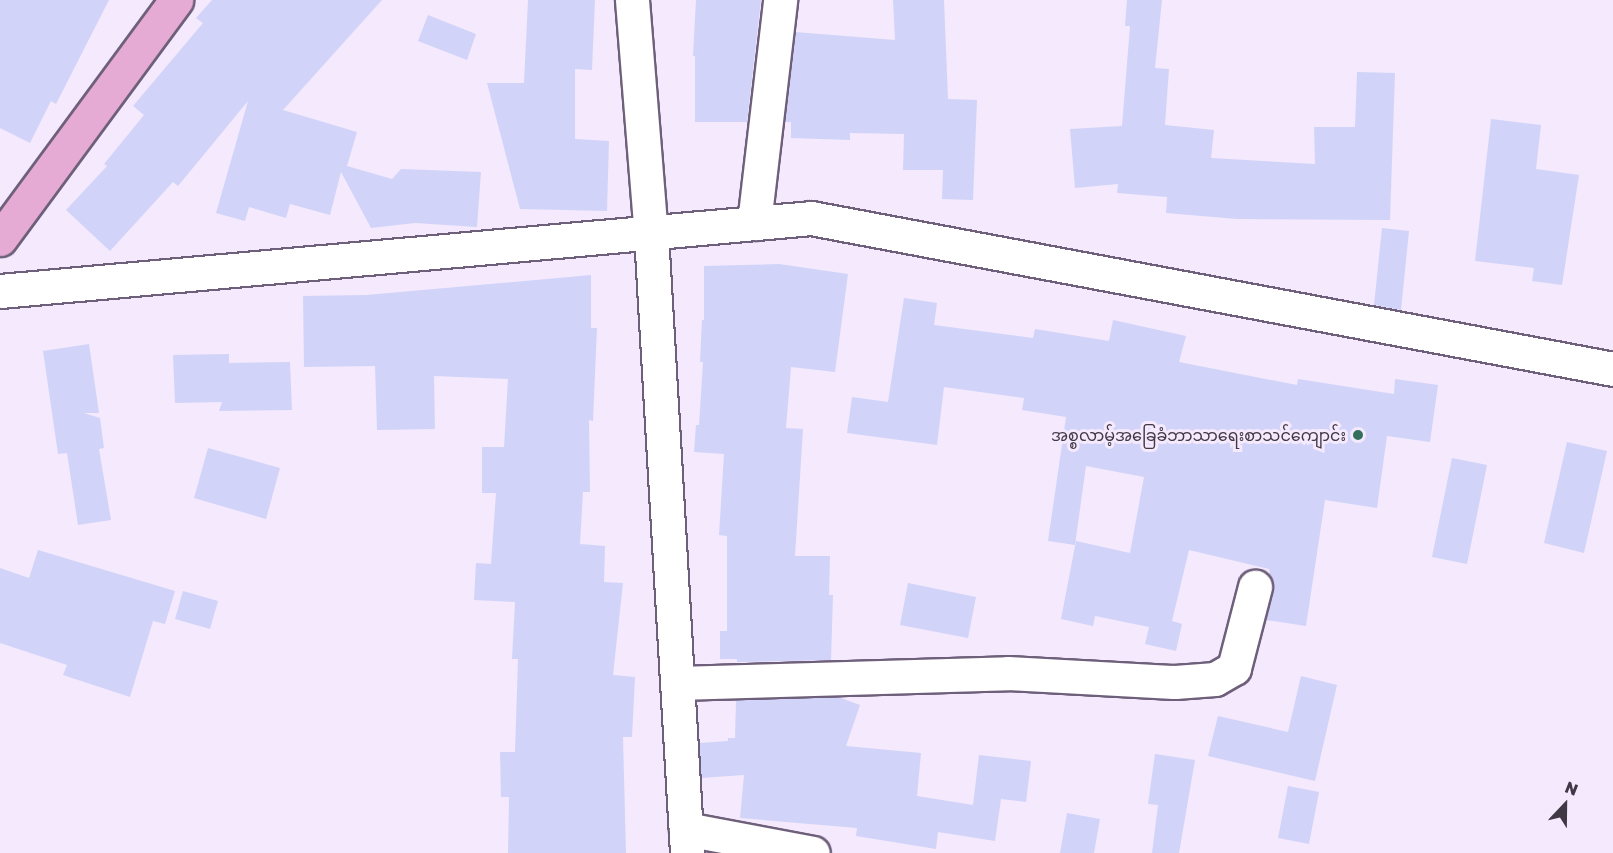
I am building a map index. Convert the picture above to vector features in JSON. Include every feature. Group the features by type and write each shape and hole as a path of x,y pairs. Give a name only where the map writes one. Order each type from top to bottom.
{"main road":[{"path":"0,239 176,0"}],"street":[{"path":"632,0 651,234 687,841 813,853"},
{"path":"754,223 780,0"},
{"path":"0,291 811,218 1613,369"},
{"path":"678,684 1008,673 1175,682 1215,679 1234,668 1255,587"}],"building":[{"path":"0,0 109,0 56,104 51,101 30,143 0,128"},
{"path":"212,0 382,0 283,110 357,132 347,166 392,179 401,169 481,172 477,227 415,223 371,228 341,172 330,215 290,204 286,218 249,207 245,221 216,213 248,101 178,186 173,182 110,251 66,210 107,166 104,164 144,115 133,106 203,23 196,18"},
{"path":"528,0 595,0 592,70 575,69 575,139 609,141 607,211 520,209 487,83 524,83"},
{"path":"696,0 761,0 747,122 695,122 695,56 693,56"},
{"path":"893,0 944,0 948,99 977,100 973,200 942,199 943,170 903,170 904,134 850,133 850,140 791,138 791,122 785,122 795,32 895,40"},
{"path":"1127,0 1162,0 1155,68 1169,69 1165,125 1214,130 1211,158 1315,164 1314,127 1355,127 1357,72 1395,73 1390,220 1237,219 1166,213 1167,197 1117,193 1118,184 1075,188 1070,129 1122,126 1130,26 1125,26"},
{"path":"428,15 476,34 467,60 418,41"},
{"path":"1491,119 1541,125 1536,169 1579,175 1562,285 1532,281 1534,268 1475,261"},
{"path":"1382,228 1409,231 1401,310 1374,305"},
{"path":"779,264 848,274 835,372 791,367 786,428 803,429 795,556 830,556 829,595 833,595 831,660 737,662 737,659 720,659 720,631 727,631 727,536 719,535 724,454 694,452 696,425 699,425 703,362 700,362 702,320 704,320 704,266"},
{"path":"591,275 591,328 597,328 593,421 589,420 590,492 583,492 580,544 605,546 604,582 623,583 613,675 635,677 632,737 623,737 626,853 508,853 509,797 501,797 500,752 515,752 518,659 512,659 515,602 474,600 476,563 491,564 496,493 482,493 482,447 504,447 508,379 434,376 435,429 377,430 375,366 304,367 303,296 366,295"},
{"path":"904,298 937,303 934,325 1033,338 1035,329 1109,341 1113,320 1186,336 1179,362 1297,385 1298,379 1394,394 1395,379 1438,385 1430,442 1387,436 1377,508 1325,500 1306,626 1266,620 1273,591 1269,569 1189,550 1172,621 1182,624 1176,651 1145,644 1149,627 1095,616 1093,626 1061,619 1076,541 1130,553 1144,477 1086,466 1075,545 1048,541 1066,417 1022,410 1024,398 944,387 937,445 847,433 852,397 888,402"},
{"path":"89,344 99,413 84,413 100,418 104,448 99,449 111,520 78,525 67,453 58,454 43,351"},
{"path":"229,354 229,363 290,362 292,410 219,411 222,402 175,403 173,355"},
{"path":"1567,442 1607,451 1584,553 1544,543"},
{"path":"208,448 280,468 266,519 194,498"},
{"path":"1452,458 1487,465 1467,564 1432,557"},
{"path":"38,550 175,591 165,624 153,621 130,697 63,675 67,665 0,643 0,568 29,578"},
{"path":"908,583 976,597 968,638 900,625"},
{"path":"183,591 218,601 210,629 175,619"},
{"path":"1301,676 1337,685 1315,781 1208,756 1218,716 1288,732"},
{"path":"838,697 860,705 846,746 921,753 917,796 973,805 979,755 1031,761 1026,802 1001,799 995,841 938,832 936,849 856,836 857,828 740,818 744,775 701,778 699,743 728,741 728,738 735,738 736,700"},
{"path":"1155,754 1195,760 1179,853 1152,853 1158,805 1148,804"},
{"path":"1288,786 1319,792 1309,844 1278,838"},
{"path":"1067,813 1100,819 1094,853 1060,853"}],"place":[{"name":"အစ္စလာမ့်အခြေခံဘာသာရေးစာသင်ကျောင်း","path":"1358,435"}]}
